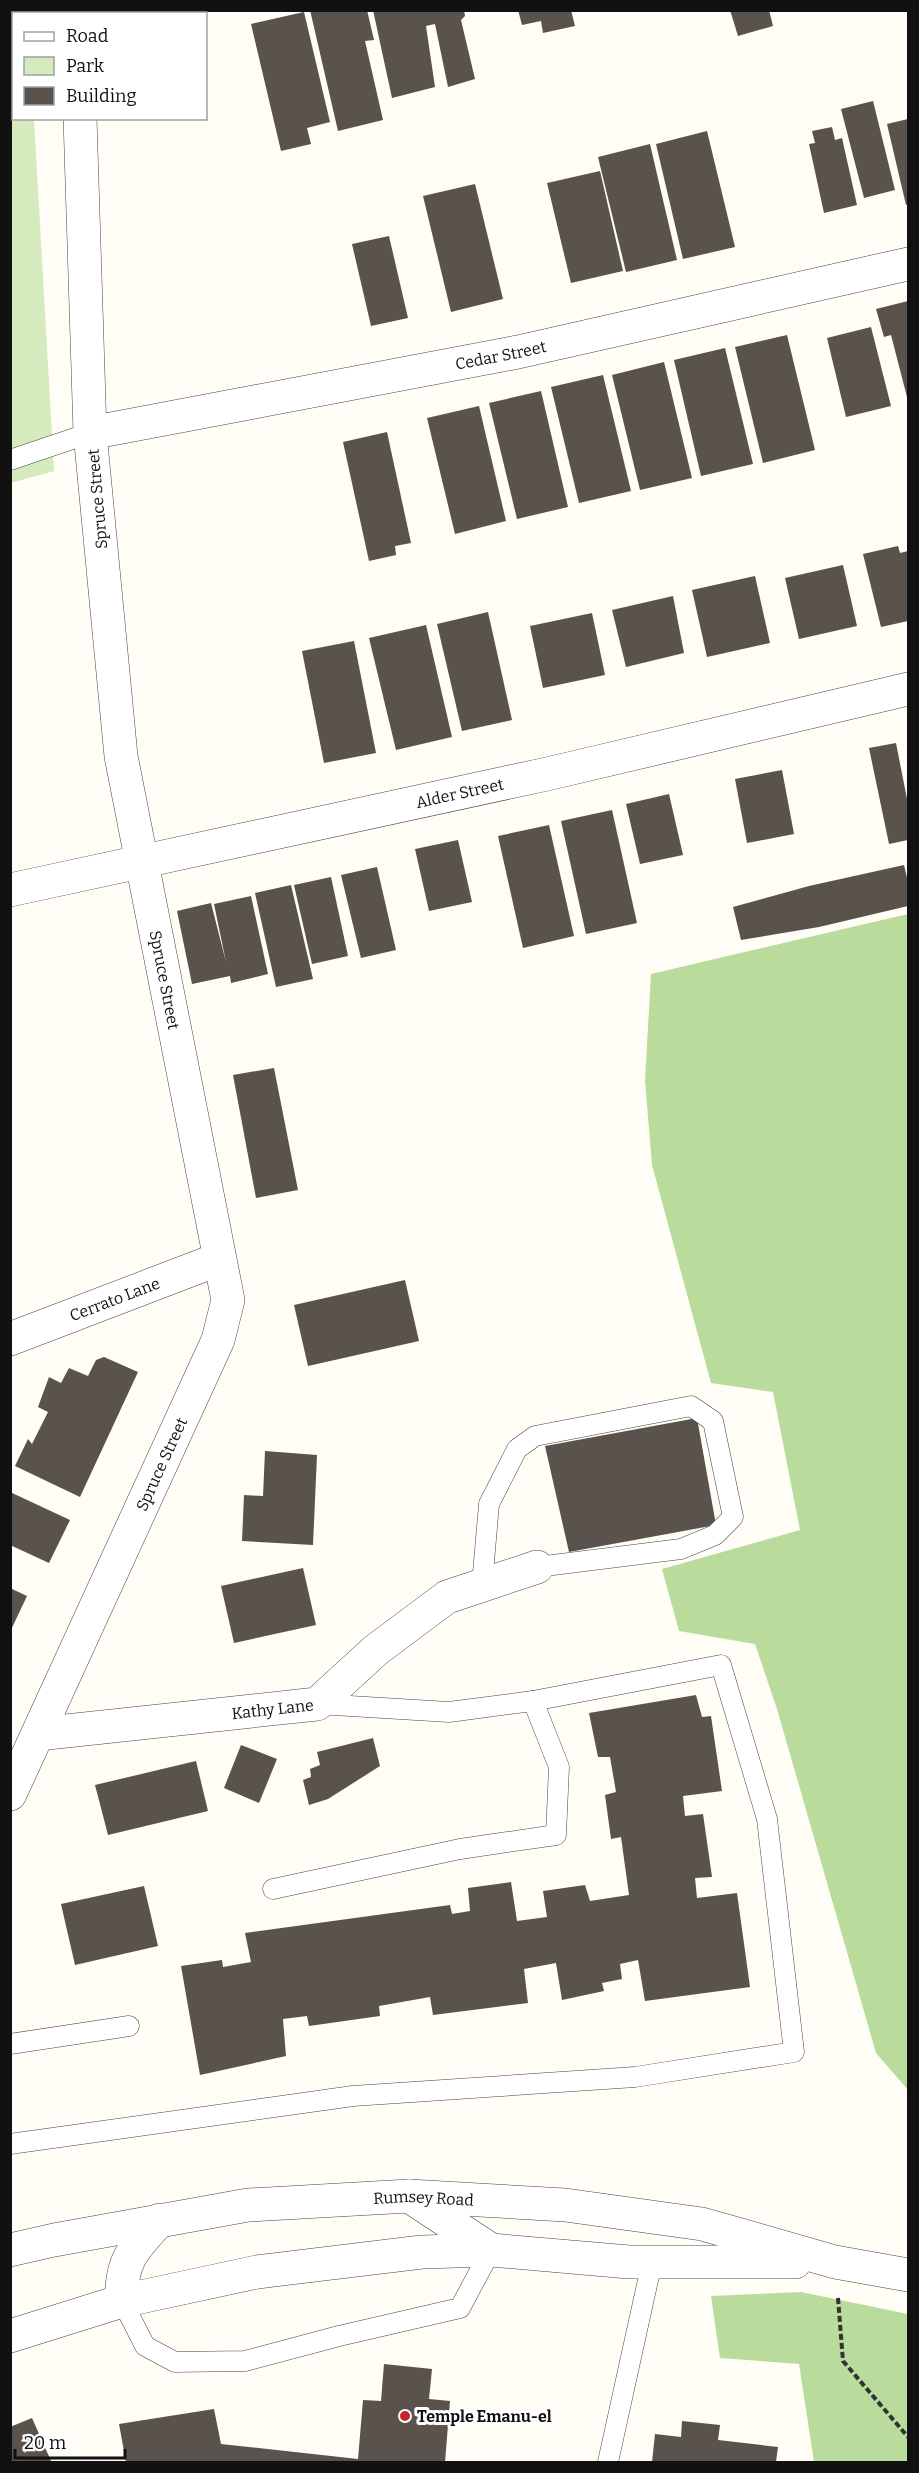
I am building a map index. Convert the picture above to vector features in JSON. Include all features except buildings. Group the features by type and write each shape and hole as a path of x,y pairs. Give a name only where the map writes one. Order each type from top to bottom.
{"street":[{"name":"Spruce Street","path":"10,1794 218,1340 228,1300 121,756 90,433 80,120"},
{"name":"Cedar Street","path":"90,433 518,352 909,264"},
{"name":"Alder Street","path":"10,890 547,774 909,689"},
{"name":"Cerrato Lane","path":"10,1339 219,1259"},
{"name":"Kathy Lane","path":"38,1734 317,1704 376,1650 447,1597 537,1567"},
{"name":"Rumsey Road","path":"10,2250 248,2205 409,2196 565,2205 702,2224 836,2262 909,2275"},
{"path":"409,2196 491,2250"},
{"path":"122,2301 121,2278 135,2247 160,2220"},
{"name":"Rumsey Road","path":"10,2336 122,2301 257,2272 422,2252 491,2250 652,2262 836,2262"}],"lane":[{"path":"10,460 90,433"},
{"path":"482,1585 489,1504 517,1449 535,1436 691,1406 713,1421 733,1517 715,1535 681,1549 537,1567"},
{"path":"10,2144 353,2096 635,2077 794,2052 767,1819 721,1665 533,1701 449,1712 317,1704"},
{"path":"273,1889 460,1849 556,1835 559,1767 533,1701"},
{"path":"10,2044 129,2026"},
{"path":"122,2301 145,2346 175,2362 245,2361 460,2308 491,2250"},
{"path":"608,2463 652,2262"}],"path":[{"path":"836,2262 843,2361 909,2437"}],"green space":[{"path":"28,10 28,12 12,12 12,120 34,120 54,471 11,483 10,11"},
{"path":"908,914 908,2090 876,2053 777,1709 755,1644 679,1631 662,1569 800,1530 773,1392 711,1383 652,1165 645,1081 651,974"},
{"path":"801,2292 908,2314 908,2462 814,2462 799,2364 720,2358 711,2296"}],"place":[{"name":"Temple Emanu-el","path":"405,2416"}]}
